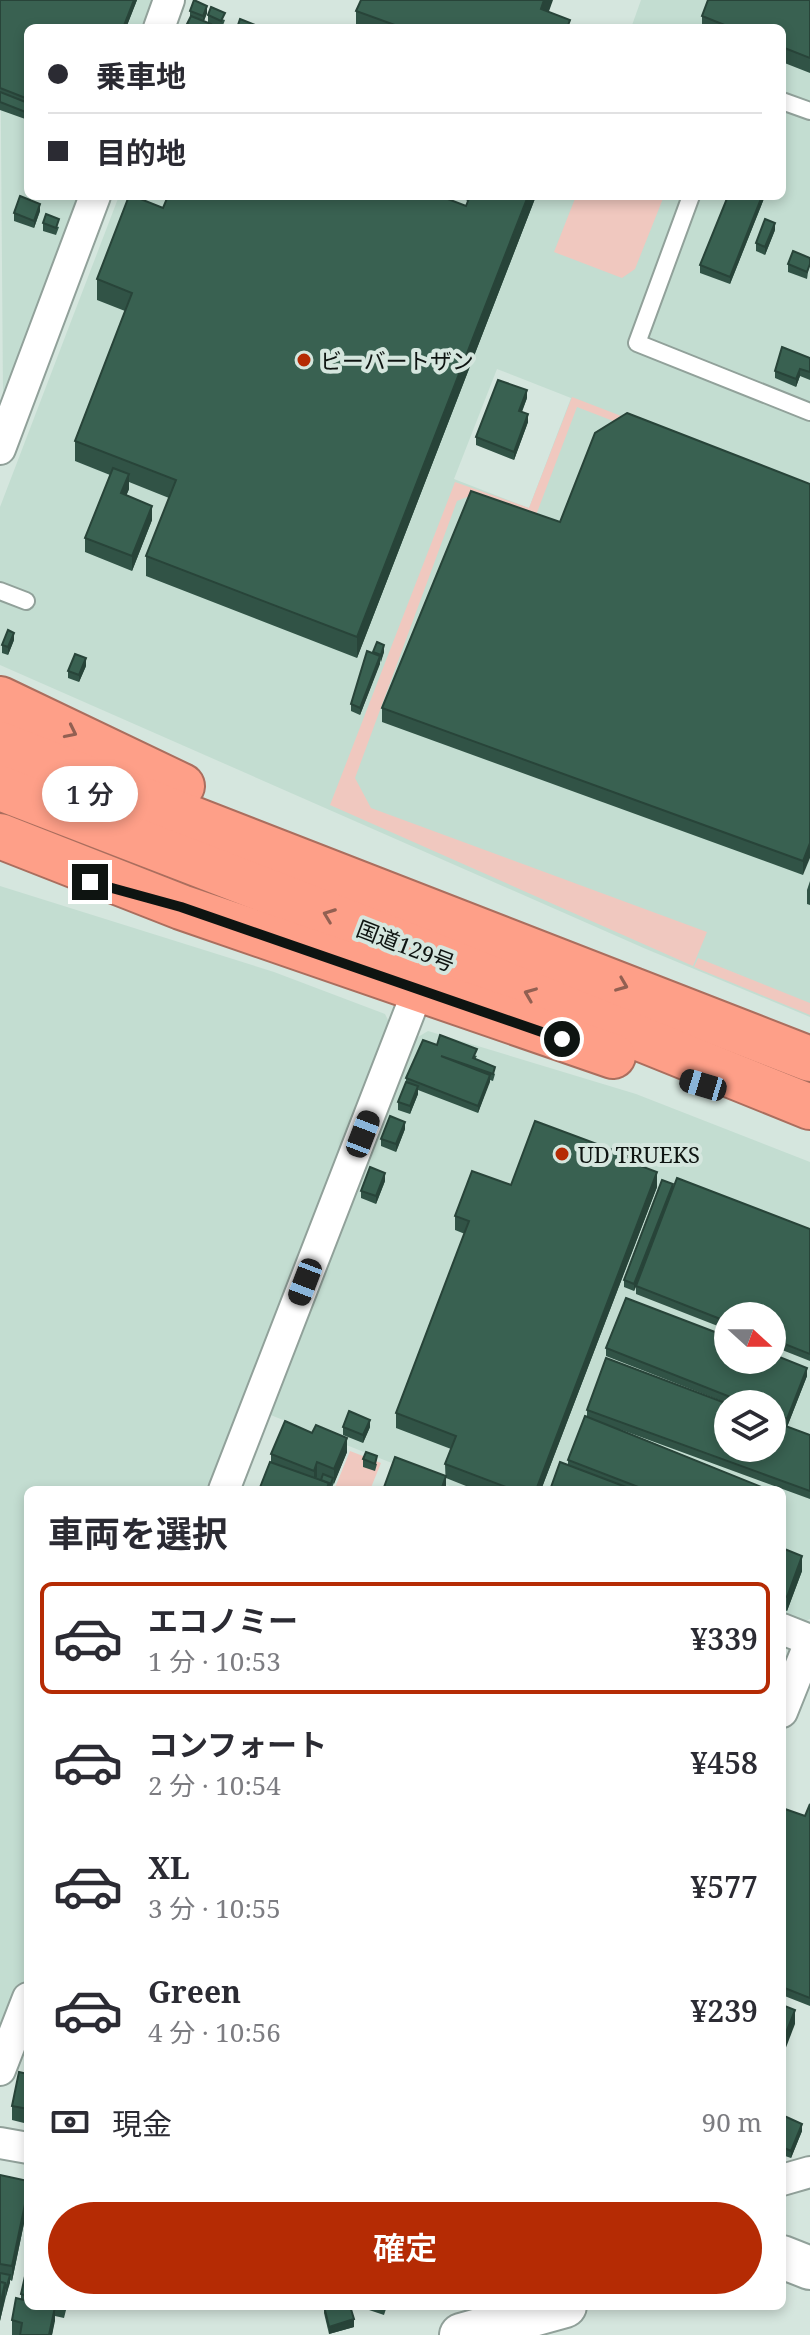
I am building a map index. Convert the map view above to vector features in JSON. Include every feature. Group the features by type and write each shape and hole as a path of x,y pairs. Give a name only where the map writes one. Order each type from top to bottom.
{"highway":[{"path":"0,699 445,915"},
{"name":"国道129号","path":"0,744 810,1059"},
{"name":"国道129号","path":"0,788 414,947 810,1107"},
{"path":"0,836 181,907 418,990 649,1068 810,1117"},
{"path":"0,857 181,907"}],"street":[{"path":"160,24 169,0"},
{"path":"0,449 93,200"},
{"path":"226,1486 418,990"},
{"path":"786,1631 810,1641 786,1702"},
{"path":"0,2070 24,2008"},
{"path":"0,2143 24,2147"},
{"path":"786,2179 810,2172"},
{"path":"786,2259 810,2268"},
{"path":"461,2335 551,2310"}],"lane":[{"path":"786,102 810,111"},
{"path":"690,200 637,343 810,412"},
{"path":"0,591 26,601"}],"shaded area":[{"path":"0,0 155,0 146,24 24,24 24,200 78,200 3,397"},
{"path":"641,0 810,0 810,1017 646,949 0,665 0,507 117,200 786,200 786,24 632,24","holes":["497,369 571,398 529,508 454,479"]},
{"path":"574,200 662,200 635,269 622,278 554,252"},
{"path":"572,397 810,489 810,497 577,407 533,523 467,497 457,501 355,778 371,808 707,932 693,966 330,805 455,482 529,508"},
{"path":"0,886 274,972 385,1014 392,1028 216,1486 24,1486 24,1986 0,2049"},
{"path":"698,958 810,1003 810,1015 694,967"},
{"path":"428,1031 636,1094 810,1162 810,1619 795,1625 786,1622 786,1486 450,1486 268,1414 413,1040"},
{"path":"350,1451 381,1463 372,1486 336,1486"}],"building":[{"path":"0,0 134,0 125,24 24,24 24,97 0,88"},
{"path":"194,0 207,6 203,16 190,11"},
{"path":"361,0 544,0 541,9 570,20 568,24 392,24 356,11"},
{"path":"708,0 810,0 810,58 786,49 786,24 722,24 702,16"},
{"path":"211,7 225,13 221,21 208,15"},
{"path":"191,16 211,24 187,24"},
{"path":"0,92 24,101 24,111 0,102"},
{"path":"20,196 40,204 34,221 14,213"},
{"path":"127,200 143,200 163,208 166,200 450,200 466,206 468,200 526,200 357,637 146,556 176,480 75,441 132,293 97,279"},
{"path":"726,200 760,200 730,277 700,265"},
{"path":"46,214 59,219 56,228 43,223"},
{"path":"765,219 775,223 765,247 756,243"},
{"path":"793,251 810,258 807,272 788,264"},
{"path":"782,347 810,358 810,372 800,369 796,379 775,371"},
{"path":"498,380 527,390 519,411 528,414 514,452 476,437"},
{"path":"627,413 810,484 810,843 803,861 382,708 471,491 560,522 595,433"},
{"path":"113,468 129,474 121,493 152,506 132,556 85,538"},
{"path":"8,630 14,633 8,647 2,645"},
{"path":"377,642 384,645 381,655 373,652"},
{"path":"367,651 380,656 360,708 351,704"},
{"path":"75,654 86,658 79,675 68,671"},
{"path":"440,1035 477,1049 473,1058 495,1067 493,1074 441,1056 490,1075 478,1106 406,1078 423,1040 437,1045"},
{"path":"406,1082 418,1086 410,1106 398,1102"},
{"path":"390,1116 405,1122 396,1144 381,1139"},
{"path":"535,1121 632,1157 630,1162 657,1172 538,1486 503,1486 445,1464 456,1436 396,1413 469,1221 455,1216 472,1171 511,1185"},
{"path":"370,1167 385,1173 376,1196 361,1191"},
{"path":"677,1178 810,1229 810,1354 786,1345 786,1302 714,1302 714,1317 636,1286"},
{"path":"662,1180 673,1184 634,1284 624,1280"},
{"path":"626,1298 714,1332 714,1374 786,1374 786,1360 807,1368 787,1419 786,1390 714,1391 606,1348"},
{"path":"606,1358 714,1399 714,1456 587,1410"},
{"path":"349,1411 370,1420 363,1435 343,1427"},
{"path":"585,1416 759,1486 636,1486 568,1460"},
{"path":"285,1421 312,1433 316,1425 347,1438 334,1469 317,1462 314,1471 271,1454"},
{"path":"786,1426 810,1435 810,1491 730,1462 786,1462"},
{"path":"366,1452 377,1456 375,1464 363,1459"},
{"path":"395,1457 446,1476 442,1486 384,1486"},
{"path":"270,1462 329,1483 328,1486 261,1486"},
{"path":"560,1462 623,1486 551,1486"},
{"path":"323,1474 333,1478 330,1486 321,1480"},
{"path":"786,1550 802,1556 786,1597"},
{"path":"810,1804 810,1998 786,1989 786,1809 805,1816"},
{"path":"786,2007 795,2010 786,2033"},
{"path":"19,2072 24,2073 24,2108 12,2106"},
{"path":"786,2117 802,2124 791,2151 786,2149"},
{"path":"0,2175 24,2180 24,2209 12,2266 0,2264"},
{"path":"0,2273 10,2275 6,2289 5,2283 0,2282"},
{"path":"0,2282 5,2283 0,2306"},
{"path":"16,2298 24,2300 24,2310 54,2310 49,2335 20,2335 22,2323 12,2320"},
{"path":"325,2310 351,2310 354,2319 329,2327"}],"place":[{"name":"ビーバートザン","path":"304,360"},
{"name":"UD TRUEKS","path":"562,1154"}],"route":[{"path":"90,882 181,907 562,1039"}]}
